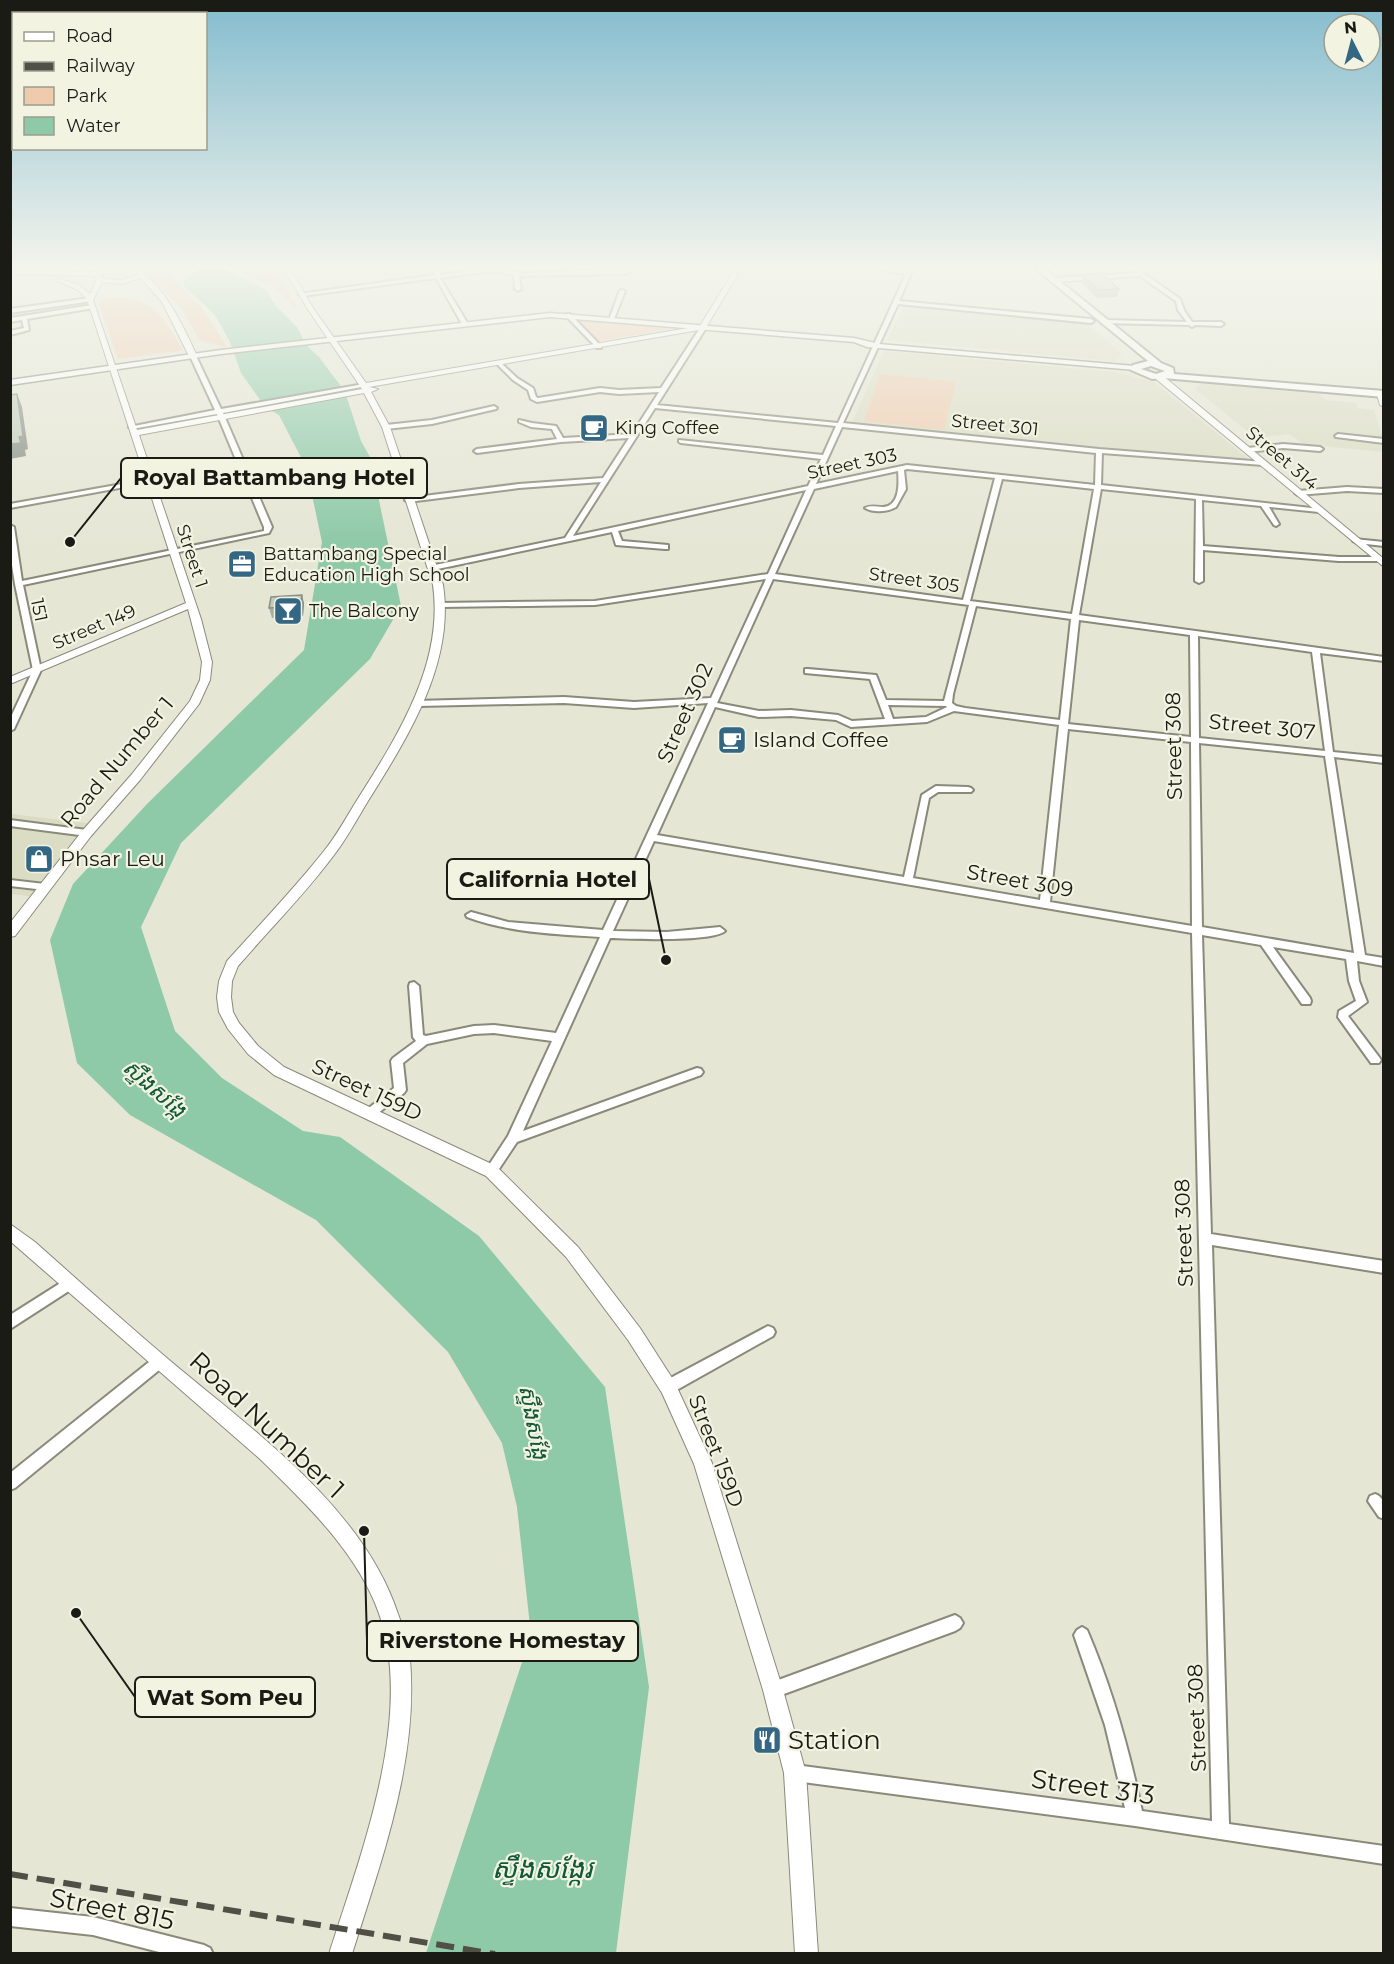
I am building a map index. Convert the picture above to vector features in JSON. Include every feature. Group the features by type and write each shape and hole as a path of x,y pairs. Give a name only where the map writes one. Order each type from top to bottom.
{"main road":[{"path":"10,383 159,361"},
{"path":"1061,361 1136,367 1156,364"},
{"path":"1135,361 1141,374 1382,391"},
{"path":"1152,361 1165,374"}],"street":[{"name":"Street 1","path":"110,361 191,604"},
{"path":"19,584 174,554 267,532 268,527 195,361"},
{"name":"Street 159D","path":"341,361 386,427 408,500 433,568 441,605 433,661 418,703 387,762 330,852 232,964 224,986 227,1014 237,1035 251,1050 279,1071 491,1171 572,1252 628,1326 668,1387 703,1463 773,1690 795,1773 807,1953"},
{"path":"133,430 519,361"},
{"path":"568,538 681,361"},
{"name":"Street 302","path":"491,1171 513,1139 869,361"},
{"path":"500,364 515,379 528,386 533,398 537,399 590,391 662,390"},
{"name":"Street 314","path":"1165,374 1263,463 1381,561"},
{"path":"1382,391 1383,405"},
{"name":"Street 301","path":"652,406 1099,451 1263,463"},
{"path":"386,427 432,422 494,408"},
{"path":"521,421 531,425 556,428 561,440"},
{"path":"477,451 561,440 632,436"},
{"path":"1338,436 1383,441"},
{"path":"681,441 825,457"},
{"path":"1248,450 1283,446 1320,450"},
{"path":"1045,904 1075,617 1098,487 1099,451"},
{"name":"Street 303","path":"433,568 901,468 922,467 1319,510"},
{"path":"868,507 887,509 894,506 903,489 901,468"},
{"path":"418,703 570,700 634,705 711,702 759,714 791,713 830,717 851,724 927,719 951,706 949,694 999,476"},
{"path":"408,500 519,486 604,480"},
{"path":"10,506 150,481"},
{"path":"1298,493 1347,489 1383,491"},
{"path":"1199,498 1199,581"},
{"path":"1264,505 1276,524"},
{"name":"151","path":"10,527 37,670"},
{"path":"614,529 620,543 665,547"},
{"path":"1356,541 1383,544"},
{"path":"1199,548 1381,561"},
{"name":"Street 305","path":"441,605 595,603 770,576 1383,658"},
{"name":"Street 149","path":"10,681 191,604"},
{"name":"Road Number 1","path":"10,933 87,833 142,770 195,702 201,690 207,662 191,604"},
{"name":"Street 308","path":"1194,634 1197,930 1221,1830"},
{"path":"1316,650 1355,957 1354,981 1362,1002 1343,1014 1343,1017 1375,1060"},
{"path":"10,729 37,670"},
{"path":"808,671 873,677 890,722"},
{"name":"Street 307","path":"883,702 951,706 1064,724 1383,759"},
{"path":"908,880 925,797 930,791 936,789 968,790"},
{"path":"10,823 87,833"},
{"name":"Street 309","path":"651,837 1383,962"},
{"path":"10,883 45,887"},
{"path":"471,915 508,926 607,934 682,935 720,931"},
{"path":"1264,941 1306,1001"},
{"path":"414,987 418,1037 424,1041"},
{"path":"369,1114 400,1090 397,1061 424,1041 474,1030 494,1029 559,1038"},
{"path":"513,1139 697,1072"},
{"name":"Road Number 1","path":"10,1231 256,1444 307,1492 336,1526 371,1574 386,1601 398,1641 402,1708 399,1731 385,1808 340,1953"},
{"path":"1206,1239 1383,1267"},
{"path":"10,1323 70,1283"},
{"path":"668,1387 768,1332"},
{"path":"10,1483 159,1362"},
{"path":"773,1690 955,1623"},
{"path":"1082,1635 1106,1697 1122,1754 1135,1818"},
{"name":"Street 313","path":"795,1773 1135,1818 1383,1855"},
{"name":"Street 815","path":"10,1917 93,1926 204,1953"}],"shaded area":[{"path":"880,361 990,361 1115,372 1154,382 1250,460 1093,448 852,422"},
{"path":"1202,384 1320,394 1326,400 1356,403 1358,408 1374,410 1383,441 1383,452 1303,444 1290,434 1256,438 1195,389"},
{"name":"Phsar Leu","path":"11,814 95,824 38,897 11,894"}],"green space":[{"path":"880,374 956,382 944,430 864,421"}],"water":[{"name":"ស្ទឹងសង្កែរ","path":"237,361 322,361 343,389 351,389 345,392 361,441 370,457 401,606 370,659 181,843 141,927 175,1031 222,1078 303,1131 340,1137 479,1236 605,1387 649,1687 616,1953 426,1953 531,1635 517,1507 502,1443 448,1352 316,1220 130,1115 77,1063 50,940 73,884 147,804 304,650 322,542 306,467 279,415 265,407 241,373"}],"building":[{"path":"17,394 23,436 19,437 21,443 10,444 10,395"},
{"path":"302,595 300,606 269,608 271,597"}],"railway":[{"path":"10,1874 495,1954"}],"place":[{"name":"King Coffee","path":"594,428"},
{"name":"Royal Battambang Hotel","path":"70,542"},
{"name":"Battambang Special Education High School","path":"242,564"},
{"name":"The Balcony","path":"288,611"},
{"name":"Island Coffee","path":"732,740"},
{"name":"Phsar Leu","path":"39,859"},
{"name":"California Hotel","path":"666,960"},
{"name":"Riverstone Homestay","path":"364,1531"},
{"name":"Wat Som Peu","path":"76,1613"},
{"name":"Station","path":"767,1740"}],"water label":[{"name":"ស្ទឹងសង្កែ","path":"155,1088"},
{"name":"ស្ទឹងសង្កែ","path":"534,1422"}]}
